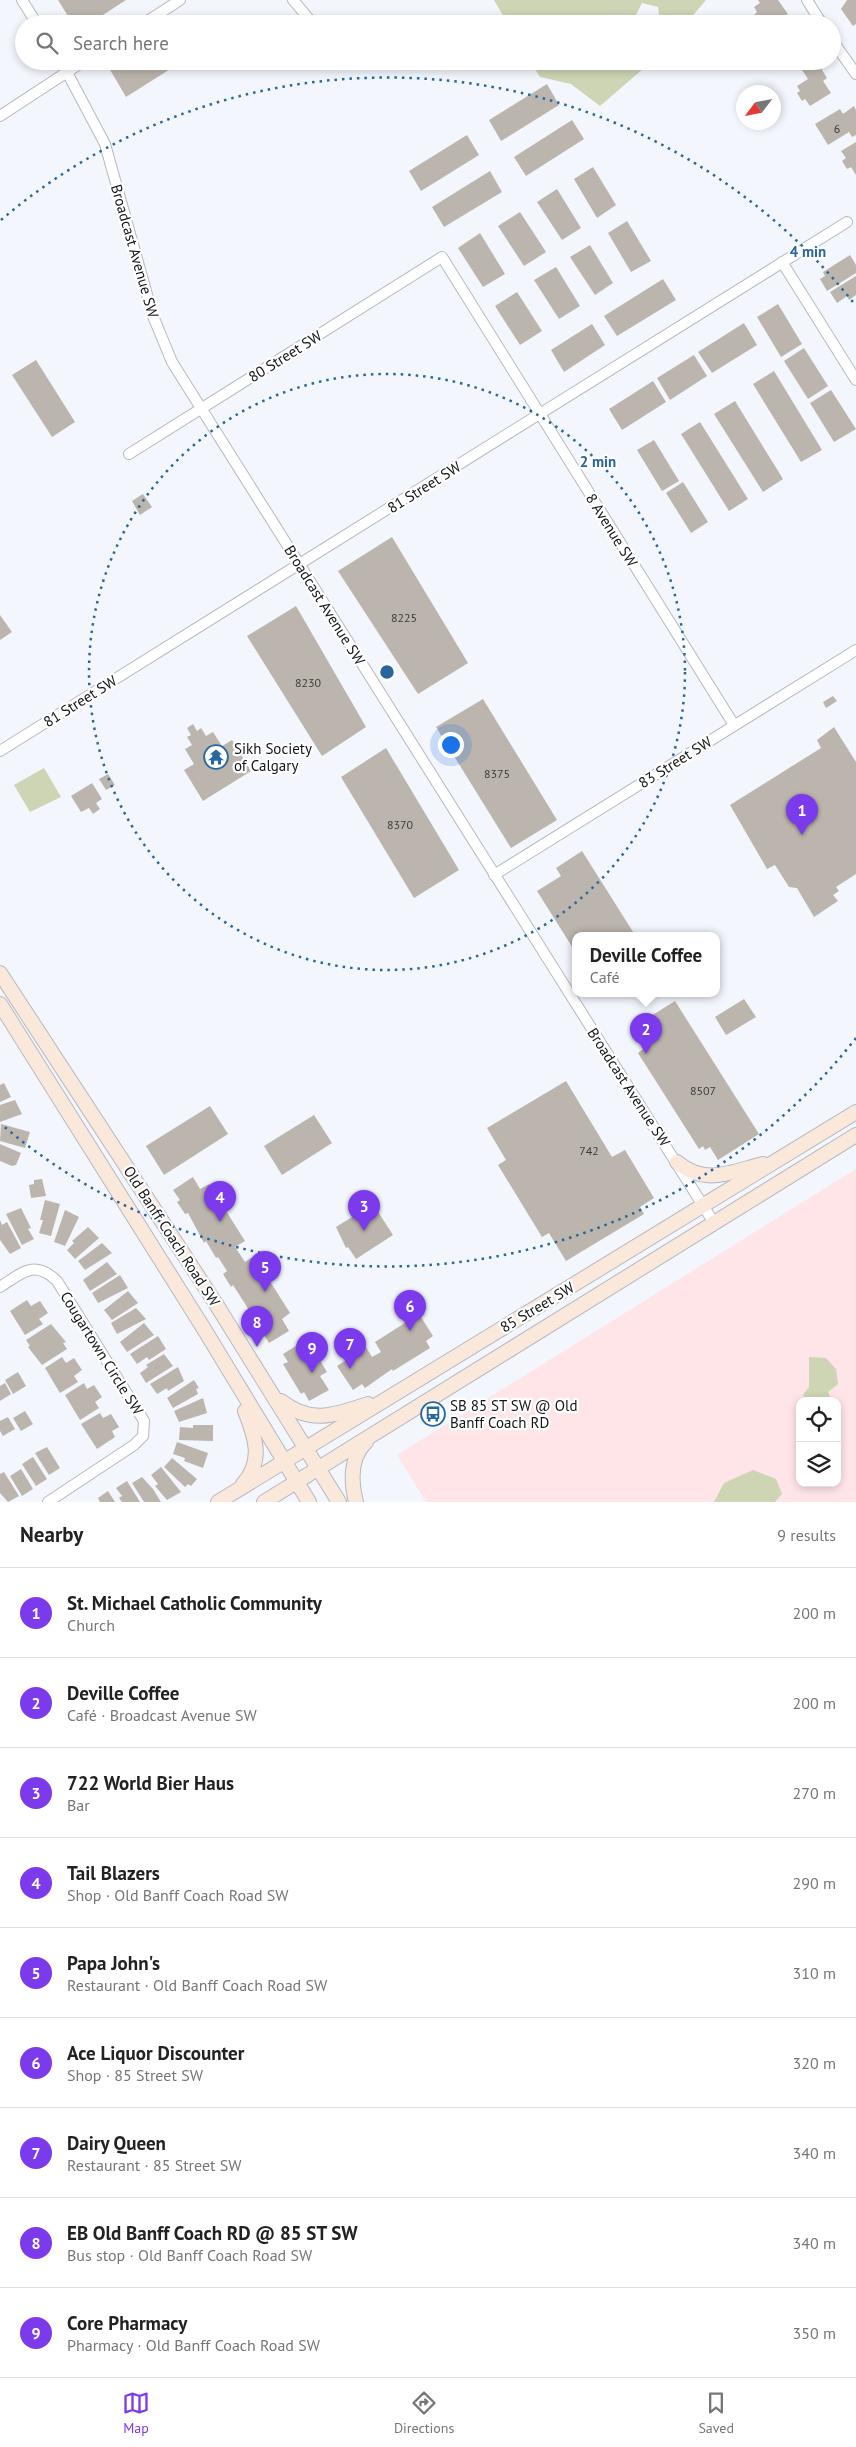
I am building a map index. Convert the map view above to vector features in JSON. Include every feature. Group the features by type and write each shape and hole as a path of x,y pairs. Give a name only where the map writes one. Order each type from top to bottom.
{"main road":[{"name":"Old Banff Coach Road SW","path":"0,973 108,1136 339,1502"},
{"name":"Old Banff Coach Road SW","path":"0,1004 224,1362 309,1502"},
{"name":"85 Street SW","path":"218,1502 856,1112"},
{"name":"85 Street SW","path":"264,1502 856,1135"},
{"path":"677,1162 688,1172 700,1176 712,1176 776,1161"},
{"path":"224,1362 252,1427 257,1451 254,1468 239,1489"},
{"path":"269,1389 294,1411 311,1416 342,1412 388,1398"},
{"path":"356,1502 353,1482 354,1463 362,1447 376,1433"}],"street":[{"path":"22,0 31,15"},
{"path":"157,15 180,0"},
{"path":"293,0 306,15"},
{"path":"807,0 816,15"},
{"path":"841,53 856,74"},
{"path":"0,116 70,70"},
{"name":"Broadcast Avenue SW","path":"67,72 105,144 153,316 172,362 714,1223"},
{"name":"81 Street SW","path":"0,751 846,222"},
{"name":"80 Street SW","path":"129,454 442,257"},
{"name":"8 Avenue SW","path":"442,257 734,725"},
{"path":"782,262 856,380"},
{"name":"83 Street SW","path":"494,875 856,650"},
{"name":"Cougartown Circle SW","path":"0,1287 26,1270 33,1268 48,1273 56,1281 144,1421 143,1436 134,1445 48,1502"}],"shaded area":[{"path":"856,1169 856,1502 426,1502 397,1455"}],"green space":[{"path":"494,0 706,0 693,15 659,15 658,7 642,3 636,15 503,15"},
{"path":"536,70 642,70 600,106 571,84 540,77"},
{"path":"44,768 61,797 30,812 14,785"},
{"path":"809,1357 826,1358 836,1369 838,1384 828,1392 830,1397 804,1397 803,1395 809,1387"},
{"path":"753,1470 776,1479 782,1494 775,1502 714,1502 724,1483"}],"building":[{"path":"58,0 126,0 103,15 67,15"},
{"path":"758,0 778,0 788,14 754,15 757,12 754,7 760,3"},
{"path":"847,0 856,0 856,24 853,26 841,9"},
{"path":"110,70 169,70 126,97"},
{"path":"802,70 822,70 827,78 823,81 831,93 810,106 805,99 802,101 797,93 800,91 797,86 808,79"},
{"path":"547,84 559,105 501,141 489,120"},
{"path":"854,106 856,110 856,135 852,137 849,132 828,145 815,124 840,109 843,114"},
{"path":"572,120 584,139 526,176 514,157"},
{"path":"467,135 479,155 421,191 409,171"},
{"path":"856,142 856,175 851,167 847,169 842,161 846,158 841,151"},
{"path":"593,167 616,205 597,218 574,179"},
{"path":"490,171 502,192 444,227 432,207"},
{"path":"557,189 581,228 562,240 537,202"},
{"path":"520,212 546,252 524,266 498,226"},
{"path":"627,221 651,261 631,272 608,233"},
{"path":"480,233 505,274 483,287 458,248"},
{"path":"590,245 613,283 595,295 570,257"},
{"path":"850,255 856,265 856,273 827,291 820,279 825,276 823,272"},
{"path":"556,267 580,306 559,319 534,280"},
{"path":"856,276 856,295 849,300 847,296 837,303 830,292"},
{"path":"663,279 676,300 617,336 604,316"},
{"path":"517,292 542,331 520,345 495,306"},
{"path":"778,304 802,344 781,357 757,317"},
{"path":"744,323 757,345 712,373 698,352"},
{"path":"592,324 605,345 564,372 551,350"},
{"path":"804,348 828,386 808,399 784,361"},
{"path":"694,355 707,376 670,400 657,378"},
{"path":"36,360 75,422 52,437 12,375"},
{"path":"774,371 822,450 801,462 753,384"},
{"path":"653,381 666,402 622,430 609,409"},
{"path":"831,390 856,429 834,442 810,403"},
{"path":"735,401 783,479 763,492 714,414"},
{"path":"700,422 748,499 729,511 681,434"},
{"path":"654,440 679,481 662,491 637,450"},
{"path":"683,482 708,522 691,533 666,493"},
{"path":"143,494 152,507 140,515 132,501"},
{"path":"392,537 468,663 418,694 338,571"},
{"path":"296,606 366,727 322,756 247,636"},
{"path":"0,615 12,632 0,640"},
{"path":"833,696 837,701 826,708 823,702"},
{"path":"483,699 557,820 511,848 436,727"},
{"name":"Sikh Society of Calgary","path":"193,724 197,731 201,728 206,736 213,732 222,746 232,740 251,771 203,801 184,770 194,764 185,749 192,745 187,737 191,735 187,728"},
{"path":"834,727 856,762 856,874 836,887 839,891 833,895 838,901 814,917 797,888 789,887 775,865 767,869 730,805 821,748 817,740"},
{"path":"386,748 459,870 414,898 341,777"},
{"path":"108,774 115,785 106,790 99,779"},
{"path":"92,783 102,799 96,803 100,809 93,814 89,808 81,812 71,796"},
{"path":"582,851 633,932 572,932 572,947 537,891 561,876 556,868"},
{"path":"744,999 756,1017 726,1035 715,1017"},
{"path":"675,1001 759,1134 718,1160 710,1147 705,1150 703,1146 699,1149 638,1053 647,1046 635,1026"},
{"path":"566,1081 612,1157 625,1150 654,1198 640,1207 644,1214 566,1261 549,1233 542,1237 498,1165 506,1160 487,1128"},
{"path":"4,1083 11,1097 0,1102 0,1085"},
{"path":"15,1100 22,1114 0,1122 0,1105"},
{"path":"210,1106 228,1134 164,1175 146,1146"},
{"path":"314,1115 332,1143 282,1175 264,1146"},
{"path":"1,1124 30,1132 25,1148 0,1141"},
{"path":"0,1144 21,1153 16,1165 12,1166 0,1161"},
{"path":"193,1177 200,1189 209,1184 245,1241 235,1247 245,1262 254,1256 290,1313 282,1319 289,1331 269,1343 257,1323 255,1324 247,1312 249,1310 233,1285 231,1287 223,1274 227,1271 218,1257 216,1258 206,1241 204,1243 188,1213 185,1214 177,1202 180,1200 173,1190"},
{"path":"42,1179 46,1196 31,1198 29,1185 34,1184 34,1180"},
{"path":"45,1200 60,1204 51,1236 39,1233 43,1220 40,1220"},
{"path":"373,1204 393,1235 356,1259 348,1247 346,1248 336,1227"},
{"path":"21,1208 31,1228 28,1229 34,1239 22,1245 6,1214"},
{"path":"65,1210 79,1217 65,1246 54,1242"},
{"path":"0,1220 2,1225 7,1222 21,1248 10,1254 0,1240"},
{"path":"88,1227 99,1238 75,1259 67,1250 74,1243 72,1241"},
{"path":"102,1243 112,1253 85,1270 78,1261"},
{"path":"107,1262 117,1274 90,1291 83,1280"},
{"path":"120,1275 128,1288 98,1303 92,1293"},
{"path":"128,1291 138,1303 112,1320 104,1310"},
{"path":"27,1300 31,1306 40,1301 48,1313 39,1319 43,1324 25,1335 10,1311"},
{"path":"136,1308 146,1319 117,1334 111,1323"},
{"path":"419,1314 433,1336 426,1341 430,1348 393,1371 392,1369 365,1388 362,1384 353,1390 337,1366 366,1347 372,1357 381,1352 375,1342"},
{"path":"144,1323 154,1335 127,1352 120,1342"},
{"path":"51,1324 66,1342 63,1343 67,1349 42,1365 28,1347 30,1346 26,1340"},
{"path":"158,1336 166,1349 149,1360 147,1357 137,1364 130,1354"},
{"path":"307,1339 327,1372 320,1376 329,1390 309,1401 304,1392 301,1394 283,1364 288,1362 283,1354"},
{"path":"164,1354 173,1366 146,1383 140,1373 148,1367 146,1365"},
{"path":"62,1357 66,1363 74,1358 82,1370 74,1376 78,1382 60,1393 45,1368"},
{"path":"178,1367 184,1381 168,1391 167,1388 157,1394 150,1384"},
{"path":"18,1372 26,1386 13,1394 5,1380"},
{"path":"194,1380 199,1388 196,1389 198,1394 173,1408 167,1398"},
{"path":"5,1383 11,1394 0,1401 0,1386"},
{"path":"84,1383 87,1389 94,1385 102,1397 95,1402 99,1408 80,1420 65,1395"},
{"path":"203,1398 207,1413 179,1422 174,1411"},
{"path":"25,1411 33,1424 21,1431 13,1418"},
{"path":"100,1413 103,1418 111,1414 119,1427 112,1431 115,1437 97,1449 81,1424"},
{"path":"8,1417 15,1429 3,1436 0,1431 0,1421"},
{"path":"193,1425 213,1425 213,1441 179,1440 180,1427 193,1428"},
{"path":"177,1442 208,1453 203,1468 184,1461 185,1458 173,1454"},
{"path":"47,1447 60,1468 49,1475 35,1453"},
{"path":"33,1457 47,1479 36,1486 22,1464"},
{"path":"172,1458 197,1479 191,1486 188,1484 185,1487 164,1467"},
{"path":"161,1467 181,1492 167,1500 155,1486 158,1484 151,1475"},
{"path":"21,1469 33,1489 22,1496 10,1476"},
{"path":"4,1472 19,1496 8,1502 0,1493 0,1474"},
{"path":"142,1477 161,1502 144,1502 132,1483"},
{"path":"127,1481 140,1502 122,1502 119,1498 122,1496 116,1488"},
{"path":"108,1491 115,1502 100,1502 98,1498"}],"place":[{"name":"Sikh Society of Calgary","path":"216,757"},
{"name":"St. Michael Catholic Community","path":"802,835"},
{"name":"Deville Coffee","path":"646,1054"},
{"name":"Tail Blazers","path":"220,1222"},
{"name":"722 World Bier Haus","path":"364,1231"},
{"name":"Papa John's","path":"265,1292"},
{"name":"Ace Liquor Discounter","path":"410,1331"},
{"name":"EB Old Banff Coach RD @ 85 ST SW","path":"257,1347"},
{"name":"Dairy Queen","path":"350,1369"},
{"name":"Core Pharmacy","path":"312,1373"},
{"name":"SB 85 ST SW @ Old Banff Coach RD","path":"433,1414"}]}
